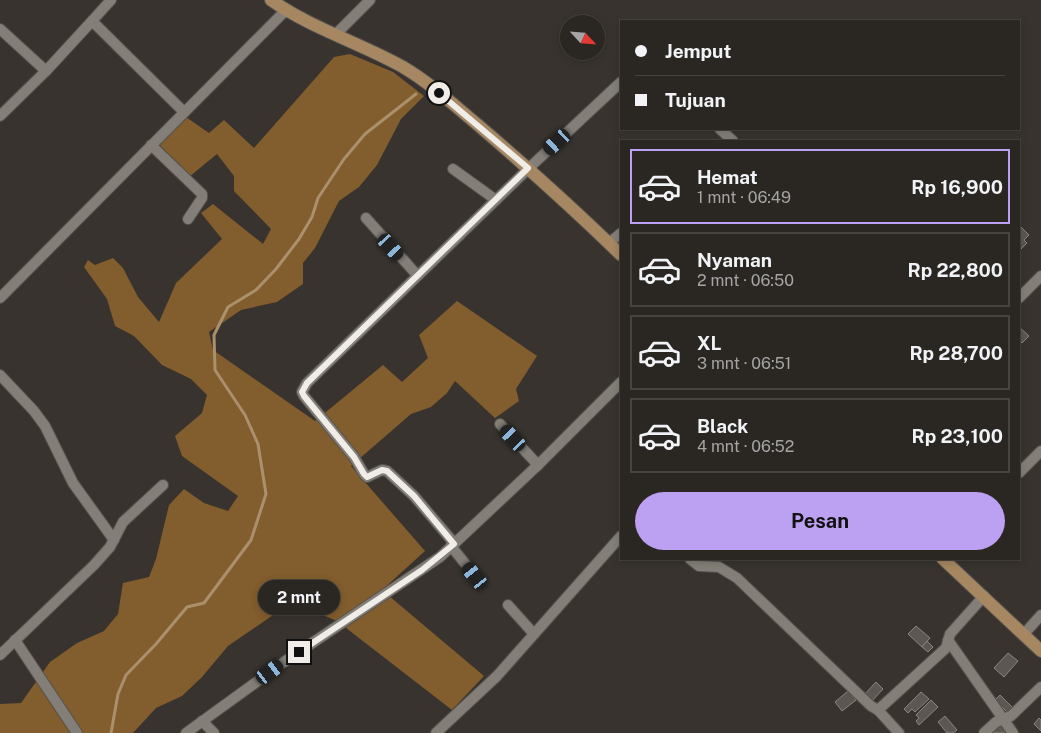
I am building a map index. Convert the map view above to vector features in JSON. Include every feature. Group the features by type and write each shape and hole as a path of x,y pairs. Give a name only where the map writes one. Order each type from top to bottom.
{"main road":[{"path":"281,4 335,35 402,67 439,93 528,168 620,254"},
{"path":"944,560 1041,651"}],"street":[{"path":"0,116 46,72 111,0"},
{"path":"335,35 370,0"},
{"path":"0,298 184,112 281,4"},
{"path":"92,21 184,112"},
{"path":"0,29 46,72"},
{"path":"475,576 414,496 387,471 382,470 367,477 364,474 354,457 302,392 307,383 417,275 620,83"},
{"path":"721,130 732,140"},
{"path":"151,145 202,194 201,200 188,219"},
{"path":"453,169 496,200"},
{"path":"366,218 417,275"},
{"path":"608,243 620,234"},
{"path":"1020,297 1041,276"},
{"path":"0,375 34,411 45,426 73,483 114,540"},
{"path":"186,733 284,662 422,570 453,545 538,465 620,383"},
{"path":"500,424 538,465"},
{"path":"1020,472 1041,451"},
{"path":"0,654 104,554 123,522 163,484"},
{"path":"436,733 497,676 620,537"},
{"path":"691,560 699,566 719,567 737,578 871,706 878,710 900,733"},
{"path":"878,710 946,648 950,634 984,596"},
{"path":"508,605 534,634"},
{"path":"1024,634 1041,615"},
{"path":"15,640 77,733"},
{"path":"948,640 1002,720 1013,733"},
{"path":"984,733 996,722 1014,713 1041,687"},
{"path":"202,722 214,733"}],"shaded area":[{"path":"350,54 393,72 424,96 401,119 377,165 359,187 339,201 315,248 303,263 303,284 277,302 241,310 209,332 213,350 315,421 383,365 402,382 428,358 419,335 457,301 537,356 516,389 519,401 495,418 455,381 447,393 431,407 411,414 351,466 425,551 382,590 484,676 452,710 337,621 292,602 228,646 202,677 182,696 156,708 133,733 0,733 0,704 21,703 50,662 77,643 104,631 118,614 123,583 149,577 156,559 169,505 184,489 204,503 228,511 238,496 182,456 175,436 202,413 207,395 191,379 162,365 134,336 115,326 107,299 84,267 88,260 95,265 113,258 123,268 138,297 159,322 176,283 222,239 201,213 213,204 263,244 271,229 234,191 234,176 217,154 189,177 159,144 183,115 209,133 224,120 254,148 334,57"}],"building":[{"path":"1021,227 1029,235 1024,240 1027,243 1020,250"},
{"path":"1020,328 1029,336 1022,343 1020,341"},
{"path":"916,626 930,638 922,647 908,634"},
{"path":"927,641 933,647 928,652 922,647"},
{"path":"1008,653 1018,661 1004,677 994,668"},
{"path":"876,682 883,689 871,702 864,695"},
{"path":"848,691 856,700 842,711 835,702"},
{"path":"921,692 929,699 915,712 912,709 908,713 904,709"},
{"path":"1000,695 1013,708 1008,713 995,700"},
{"path":"931,700 938,707 919,725 916,721 919,718 916,715"},
{"path":"945,716 957,730 953,733 947,733 938,722"},
{"path":"1039,718 1041,720 1041,731 1034,724"},
{"path":"1000,723 1007,730 1003,733 988,733"}],"waterway":[{"path":"111,733 118,694 126,675 156,644 187,607 204,603 251,540 266,494 258,444 245,415 215,370 214,335 228,307 256,290 276,269 299,239 312,217 318,198 344,159 365,134 416,94"}],"route":[{"path":"299,652 422,570 454,544 414,496 387,471 382,470 367,477 364,474 354,457 302,392 307,383 528,168 439,93"}]}
